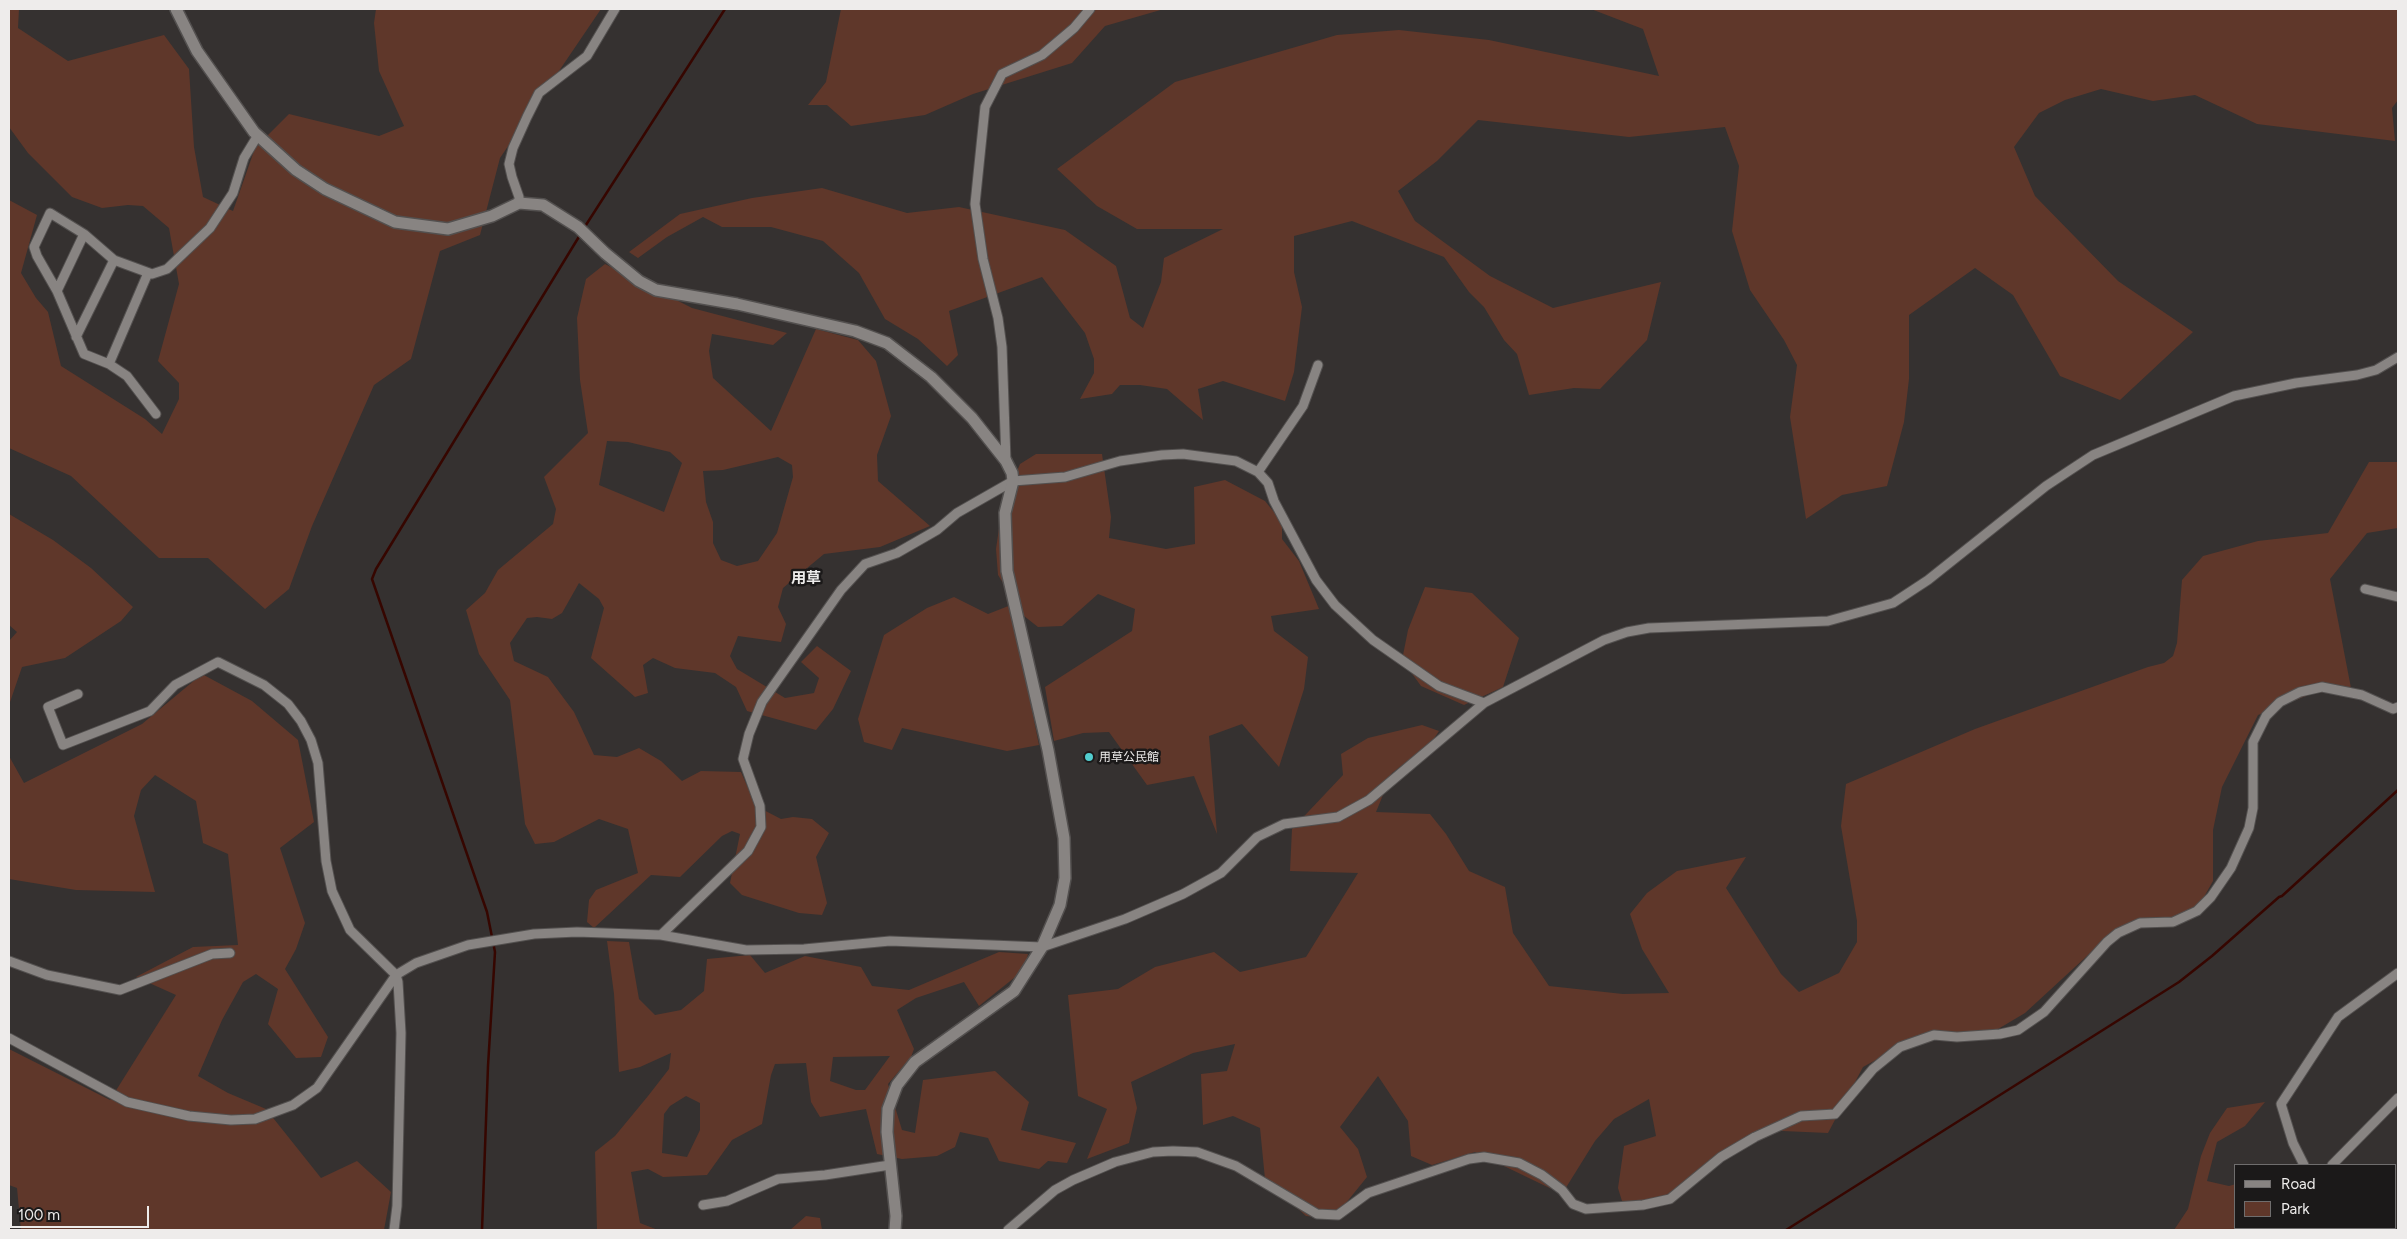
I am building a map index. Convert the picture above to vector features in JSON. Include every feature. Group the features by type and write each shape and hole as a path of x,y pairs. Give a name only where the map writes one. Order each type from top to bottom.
{"street":[{"path":"176,9 197,51 214,78 258,135 296,170 325,190 395,222 448,229 458,228 492,216 519,203 543,205 578,227 605,254 639,281 656,290 737,304 855,332 887,343 931,377 972,418 1006,461 1012,473 1013,481 1006,513 1007,571 1048,750 1064,838 1064,887 1060,905 1042,947 1014,991 915,1062 897,1085 888,1110 886,1132 896,1216 895,1230"},
{"path":"519,203 520,197 509,164 513,148 527,116 539,93 586,56 615,9"},
{"path":"1006,461 1002,346 998,318 983,259 975,204 985,107 1002,74 1042,55 1074,28 1090,9"},
{"path":"156,414 127,376 108,364 84,354 57,291 36,256 34,247 50,213 84,234 114,260 152,274 167,269 210,228 233,193 244,158 258,135"},
{"path":"57,291 84,234"},
{"path":"76,337 114,260"},
{"path":"108,364 148,273"},
{"path":"9,1038 127,1102 189,1116 231,1120 254,1119 293,1105 317,1088 396,975 416,963 468,945 534,934 577,932 661,936 746,950 804,949 890,941 1042,947 1125,919 1183,894 1221,873 1256,837 1284,824 1338,817 1369,800 1484,703 1604,640 1627,632 1649,628 1828,621 1893,603 1928,580 2046,486 2093,455 2234,396 2296,383 2357,376 2376,370 2398,356"},
{"path":"1258,472 1303,406 1318,365"},
{"path":"661,936 748,851 761,827 760,806 743,759 749,734 762,702 841,590 865,564 896,553 937,530 957,513 1013,481 1065,477 1120,461 1176,454 1236,460 1258,472 1268,483 1274,501 1316,580 1335,605 1373,640 1439,686 1484,703"},
{"path":"2365,589 2398,597"},
{"path":"78,694 48,707 63,745 150,711 176,685 218,662 264,685 288,704 311,740 318,763 326,861 332,891 350,930 396,975 398,982 401,1033 397,1206 394,1230"},
{"path":"1008,1230 1055,1190 1073,1180 1115,1162 1153,1152 1172,1151 1197,1152 1236,1166 1317,1214 1338,1215 1368,1193 1453,1164 1484,1156 1507,1159 1527,1167 1542,1175 1562,1190 1573,1204 1586,1209 1643,1205 1670,1199 1720,1157 1756,1137 1801,1116 1836,1114 1873,1068 1900,1047 1934,1035 1957,1037 2000,1034 2018,1030 2044,1012 2107,942 2118,933 2140,924 2173,922 2197,912 2211,897 2231,868 2249,828 2253,808 2253,742 2262,722 2280,702 2300,692 2322,687 2362,695 2393,708 2398,707"},
{"path":"9,961 46,975 120,990 212,954 230,953"},
{"path":"2304,1164 2293,1143 2281,1104 2338,1017 2398,973"},
{"path":"2333,1164 2398,1098"},
{"path":"703,1205 727,1201 778,1179 825,1176 890,1164"}],"green space":[{"path":"9,9 19,9 18,28 68,61 164,35 189,69 194,147 203,197 233,211 255,148 289,114 379,136 404,126 379,71 374,23 376,9 601,9 500,158 480,235 440,251 411,359 374,385 312,526 289,589 265,609 208,558 159,558 71,476 9,448 9,200 37,215 21,273 36,298 48,312 61,366 145,419 162,434 179,399 179,383 158,361 179,284 169,228 143,206 128,205 102,208 72,197 28,153 9,127"},
{"path":"841,9 1164,9 1105,26 1072,63 973,94 925,115 851,126 827,105 808,105 826,82"},
{"path":"1591,9 2398,9 2398,100 2392,108 2395,141 2257,124 2195,95 2153,101 2101,89 2065,100 2039,113 2014,147 2035,196 2118,281 2193,332 2120,400 2060,376 2013,295 1975,268 1909,315 1909,379 1904,422 1887,486 1842,495 1806,519 1790,417 1797,365 1784,340 1750,290 1732,231 1739,166 1725,127 1629,137 1478,120 1437,161 1398,191 1415,221 1490,276 1553,308 1661,282 1647,340 1600,389 1574,388 1529,395 1517,354 1504,340 1484,307 1469,292 1444,257 1352,221 1294,236 1294,272 1302,307 1294,372 1285,401 1223,381 1198,389 1203,420 1167,389 1140,385 1120,385 1112,394 1080,399 1094,373 1094,359 1085,333 1042,277 949,311 958,355 947,366 918,339 885,319 859,273 823,241 771,227 722,227 703,217 667,237 638,258 629,252 680,214 752,198 822,188 907,213 959,207 1065,230 1116,266 1130,318 1143,328 1161,282 1164,258 1223,229 1137,229 1097,206 1057,169 1175,82 1337,35 1399,30 1489,40 1659,76 1643,29"},
{"path":"605,264 692,308 787,333 773,345 712,334 709,351 713,378 771,431 816,329 858,340 876,361 891,416 877,455 878,481 930,526 880,547 824,554 783,588 778,607 786,624 781,642 738,636 730,656 737,669 785,698 814,693 819,678 801,662 817,646 851,671 833,709 816,730 747,711 736,687 715,673 675,668 653,658 643,665 648,693 635,697 591,658 604,608 599,599 579,583 562,613 552,619 527,618 510,643 514,661 548,677 574,712 594,755 617,757 639,748 661,761 682,781 701,771 741,772 756,806 781,819 793,817 812,819 829,833 816,857 827,903 822,915 799,913 742,895 730,883 740,834 732,831 722,836 680,877 651,875 594,928 587,922 589,900 596,890 638,873 628,829 599,819 554,842 535,844 525,824 510,700 479,654 466,610 485,593 498,570 553,524 556,509 544,477 588,433 580,380 577,318 586,279","holes":["607,441 628,442 670,452 682,463 664,512 599,485","778,457 792,465 793,477 777,533 758,561 737,566 721,560 713,543 713,522 706,502 703,471 723,470"]},
{"path":"1036,454 1102,454 1111,517 1109,538 1166,549 1195,544 1194,487 1225,480 1265,501 1282,522 1282,539 1299,561 1319,609 1271,616 1274,631 1308,657 1304,689 1279,767 1242,724 1209,736 1217,834 1194,776 1147,785 1109,732 1083,733 1054,741 1045,687 1132,631 1135,609 1098,594 1062,626 1038,627 1024,616 998,575 996,549 1002,507 1020,464"},
{"path":"2369,462 2398,462 2398,528 2367,533 2330,579 2351,688 2311,694 2258,715 2222,787 2213,830 2213,881 2191,920 2112,933 2025,1013 1993,1032 1925,1033 1863,1067 1828,1133 1760,1130 1671,1193 1625,1211 1618,1188 1624,1146 1656,1136 1649,1099 1614,1119 1595,1141 1562,1194 1475,1152 1432,1165 1411,1156 1408,1121 1378,1076 1340,1127 1358,1149 1367,1177 1333,1219 1306,1216 1265,1179 1260,1128 1233,1116 1203,1125 1201,1074 1227,1071 1235,1044 1193,1053 1131,1082 1137,1108 1129,1143 1087,1159 1107,1109 1078,1096 1068,995 1118,989 1155,967 1214,952 1240,972 1306,957 1358,873 1290,871 1292,829 1343,775 1341,754 1368,738 1422,725 1439,731 1431,743 1392,773 1376,812 1430,814 1446,834 1469,871 1505,887 1513,933 1549,986 1623,994 1669,993 1642,949 1630,914 1647,893 1677,871 1746,857 1726,888 1781,974 1799,992 1839,973 1857,942 1857,921 1841,826 1846,784 1975,729 2164,663 2173,656 2177,643 2182,580 2203,556 2258,541 2328,533"},
{"path":"9,514 53,540 91,568 133,607 121,621 65,658 22,667 9,705 9,641 17,632 9,625"},
{"path":"1425,587 1472,593 1519,638 1503,687 1464,705 1421,686 1402,660 1408,630"},
{"path":"954,597 988,614 1011,605 1039,745 1007,751 902,728 892,750 864,742 858,719 884,635 927,608"},
{"path":"202,674 252,701 298,740 314,822 280,848 305,923 296,949 285,969 328,1037 321,1057 296,1058 268,1024 278,989 256,974 243,982 222,1020 198,1076 228,1093 266,1109 321,1178 357,1161 391,1192 384,1230 21,1230 17,1188 9,1185 9,1049 110,1100 176,995 136,977 193,947 238,945 228,854 203,843 196,801 155,775 141,790 134,816 155,892 76,890 9,879 9,756 24,783 142,724"},
{"path":"607,941 629,942 639,999 655,1015 681,1010 704,991 707,959 750,955 765,973 805,956 861,967 872,986 909,990 999,952 1028,954 1024,970 979,1006 964,982 916,998 897,1010 914,1049 911,1057 888,1084 902,1130 915,1133 923,1080 995,1071 1029,1102 1021,1130 1076,1143 1067,1163 1048,1161 1039,1169 999,1161 988,1138 960,1132 955,1147 937,1156 902,1159 877,1154 866,1109 820,1117 811,1102 806,1063 775,1064 771,1075 762,1124 732,1140 707,1175 663,1177 648,1169 631,1172 640,1223 658,1230 597,1230 595,1152 615,1136 669,1069 671,1053 640,1067 619,1072 614,994","holes":["890,1056 865,1090 856,1090 830,1081 833,1057","686,1096 700,1103 700,1130 687,1157 662,1153 664,1114 670,1106"]},
{"path":"2265,1102 2245,1126 2217,1142 2207,1181 2229,1186 2234,1185 2234,1229 2279,1230 2174,1230 2188,1209 2201,1156 2210,1133 2227,1108"},
{"path":"806,1216 820,1218 822,1230 790,1230"}],"waterway":[{"path":"584,228 725,9"},
{"path":"482,1230 488,1066 495,952 487,912 372,579 376,569 580,235"},
{"path":"1786,1230 2179,982 2282,896 2398,790"}],"place":[{"name":"用草公民館","path":"1089,757"}],"district":[{"name":"用草","path":"806,579"}]}
